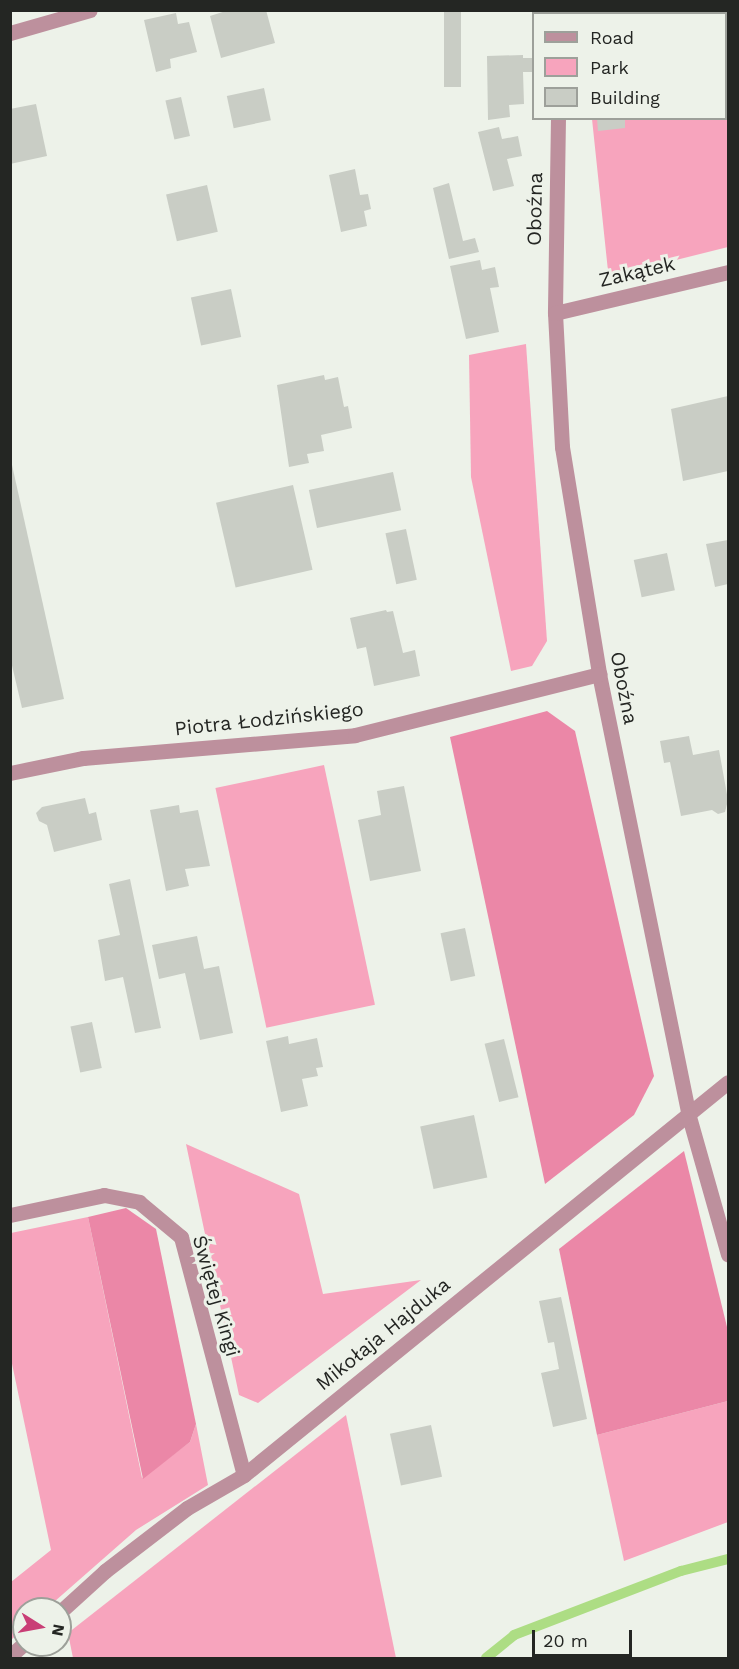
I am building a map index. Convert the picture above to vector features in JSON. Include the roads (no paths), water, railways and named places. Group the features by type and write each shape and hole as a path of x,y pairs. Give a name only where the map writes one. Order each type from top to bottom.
{"street":[{"path":"10,33 90,10"},
{"name":"Oboźna","path":"558,120 555,313 562,447 599,674 688,1113 729,1254"},
{"name":"Zakątek","path":"555,313 729,272"},
{"name":"Piotra Łodzińskiego","path":"10,772 83,758 355,735 599,674"},
{"name":"Mikołaja Hajduka","path":"72,1601 105,1571 187,1508 244,1475 729,1082"},
{"name":"Świętej Kingi","path":"10,1215 104,1195 139,1202 180,1238 244,1475"}],"waterway":[{"path":"486,1658 514,1635 681,1571 728,1559"}]}
